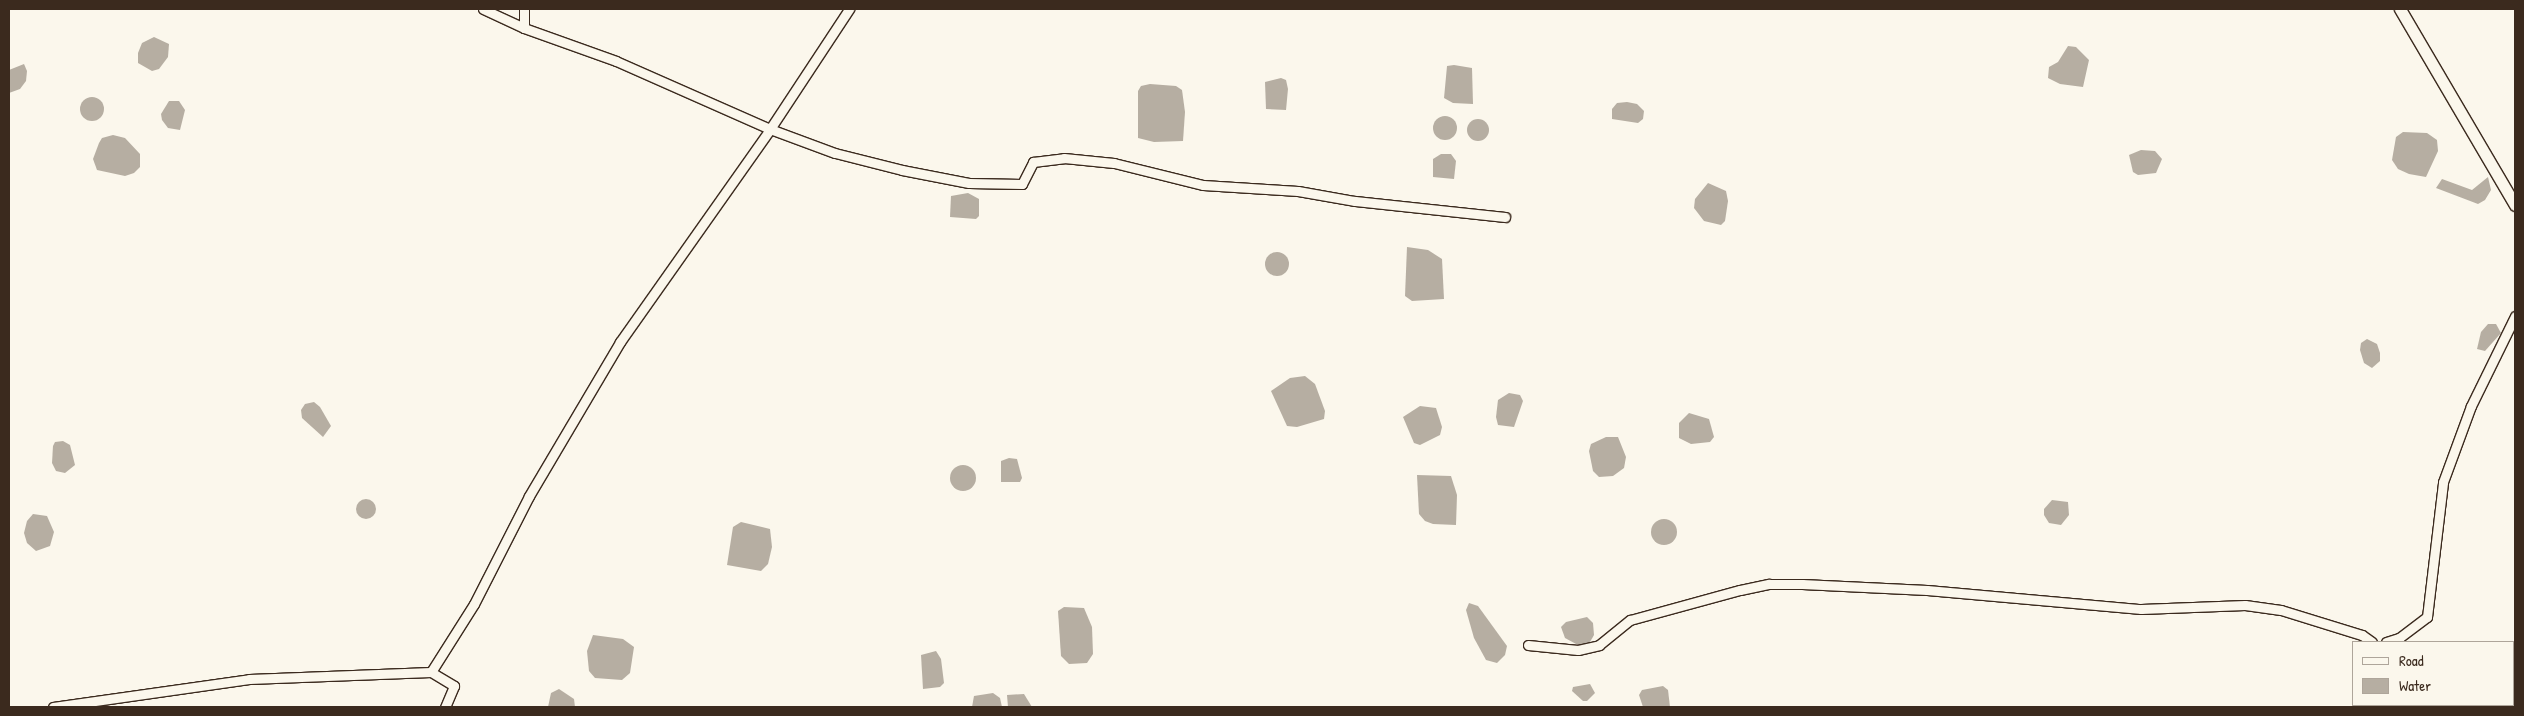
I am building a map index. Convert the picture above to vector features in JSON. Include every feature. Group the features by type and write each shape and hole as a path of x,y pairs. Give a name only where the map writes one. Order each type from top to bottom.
{"main road":[{"path":"2400,9 2515,205"}],"street":[{"path":"482,9 524,28 616,61 770,129 835,153 969,183 1022,184 1033,162 1064,158 1114,163 1203,185 1298,192 1355,201 1505,217"},
{"path":"524,9 524,28"},
{"path":"431,672 474,604 529,496 620,342 770,129 849,9"},
{"path":"2389,641 2399,638 2427,617 2443,482 2471,406 2515,316"},
{"path":"1528,645 1578,650 1598,645 1630,620 1769,584 1927,590 2141,609 2245,605 2281,610 2362,636 2370,641"},
{"path":"53,707 249,679 431,672 454,686 444,707"}],"water":[{"path":"154,37 169,44 168,57 159,69 152,71 138,63 138,53 142,43"},
{"path":"2068,46 2076,47 2089,60 2083,87 2060,84 2048,78 2049,67 2058,62"},
{"path":"24,64 27,71 26,81 20,89 9,93 9,70"},
{"path":"1454,65 1472,68 1473,104 1453,103 1444,98 1447,66"},
{"path":"1281,78 1286,80 1288,89 1286,110 1266,109 1265,82"},
{"path":"1150,84 1176,86 1182,90 1185,112 1183,141 1154,142 1138,138 1138,91 1141,86"},
{"path":"92,97 100,101 104,109 100,117 92,121 84,117 80,109 84,101"},
{"path":"169,101 179,101 185,110 180,130 168,128 162,120 161,114"},
{"path":"1617,103 1637,104 1644,111 1643,119 1638,123 1612,119 1612,109"},
{"path":"1445,116 1450,117 1456,123 1456,133 1450,139 1445,140 1440,139 1434,133 1433,128 1434,123 1440,117"},
{"path":"1478,119 1486,122 1489,130 1486,138 1478,141 1470,138 1467,130 1470,122"},
{"path":"2403,132 2427,133 2437,140 2438,151 2426,177 2409,174 2398,169 2392,160 2396,137"},
{"path":"113,135 125,138 140,154 140,167 134,173 125,176 97,170 93,159 99,143 102,138"},
{"path":"2141,150 2155,151 2162,159 2156,173 2138,175 2133,172 2129,155"},
{"path":"1441,154 1451,154 1456,161 1454,179 1433,177 1433,159"},
{"path":"2488,177 2491,190 2485,200 2478,204 2436,188 2442,179 2472,190"},
{"path":"1708,183 1726,191 1728,201 1725,221 1721,225 1704,221 1694,208 1695,199"},
{"path":"968,193 979,199 979,216 976,219 950,217 951,196"},
{"path":"1407,247 1428,250 1442,259 1444,299 1412,301 1405,296"},
{"path":"1277,252 1286,255 1289,264 1286,273 1277,276 1268,273 1265,264 1268,255"},
{"path":"2488,324 2496,324 2501,333 2485,351 2477,349 2481,332"},
{"path":"2367,339 2377,344 2380,353 2380,361 2372,368 2364,363 2360,350 2361,343"},
{"path":"1305,376 1315,384 1325,411 1324,419 1297,427 1287,426 1271,391 1290,378"},
{"path":"1509,393 1520,395 1523,401 1514,427 1498,425 1496,417 1498,400"},
{"path":"314,402 320,407 331,426 323,437 302,418 301,410 305,404"},
{"path":"1420,406 1436,408 1442,427 1440,435 1420,445 1414,443 1403,417"},
{"path":"1689,413 1709,419 1714,437 1710,442 1691,444 1679,438 1679,423"},
{"path":"1606,437 1618,437 1626,457 1624,468 1613,476 1599,477 1593,471 1589,451 1591,444"},
{"path":"63,441 70,445 75,465 65,473 56,471 52,463 55,442"},
{"path":"1009,458 1017,459 1022,478 1020,482 1001,482 1001,461"},
{"path":"963,465 972,469 976,478 972,487 963,491 954,487 950,478 954,469"},
{"path":"1417,475 1451,476 1457,495 1456,525 1433,524 1425,521 1419,514"},
{"path":"366,499 373,502 376,509 373,516 366,519 359,516 356,509 359,502"},
{"path":"2052,500 2068,502 2069,515 2061,525 2049,523 2044,515 2044,509"},
{"path":"33,514 47,516 54,532 50,546 36,551 27,543 24,533 27,521"},
{"path":"1664,519 1673,523 1677,532 1673,541 1664,545 1655,541 1651,532 1655,523"},
{"path":"741,522 770,529 772,547 768,564 761,571 727,565 733,527"},
{"path":"1469,603 1478,606 1507,646 1505,655 1497,663 1486,660 1474,638 1466,610"},
{"path":"1064,607 1084,608 1092,627 1093,654 1087,663 1069,664 1061,656 1058,611"},
{"path":"1587,617 1593,623 1594,635 1590,642 1578,645 1565,638 1561,627 1566,622"},
{"path":"593,635 623,639 634,647 630,673 622,680 595,678 589,671 587,651"},
{"path":"936,651 941,659 944,683 940,687 923,689 921,655"},
{"path":"1590,684 1595,693 1587,701 1583,701 1572,691 1573,687"},
{"path":"1663,686 1668,690 1670,707 1643,707 1639,695 1642,690"},
{"path":"559,689 574,699 575,707 548,707 551,693"},
{"path":"993,693 1000,698 1002,707 972,707 974,696"},
{"path":"1024,694 1032,707 1008,707 1007,695"}]}
